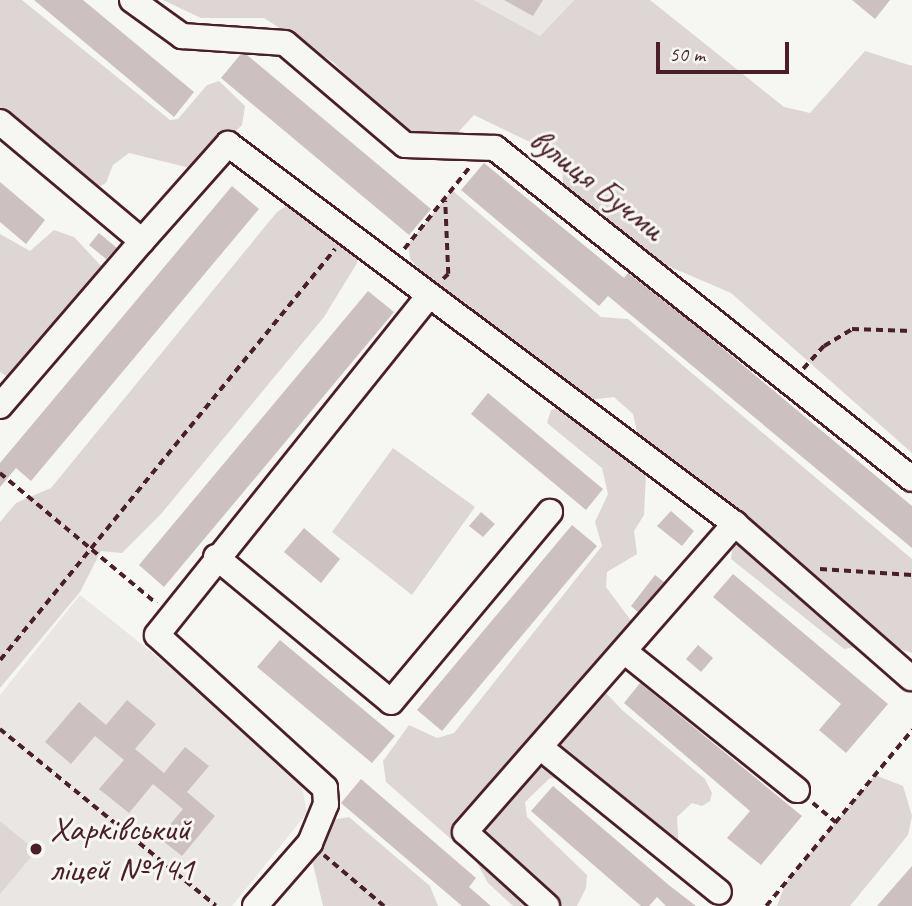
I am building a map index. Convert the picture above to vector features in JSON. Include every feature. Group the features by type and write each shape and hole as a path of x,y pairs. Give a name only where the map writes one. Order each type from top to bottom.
{"street":[{"name":"вулиця Бучми","path":"132,0 182,36 285,43 405,145 495,148 912,479"},
{"path":"0,122 142,241"},
{"path":"4,395 228,144 735,524 911,678"},
{"path":"255,906 310,843 326,804 325,788 157,635 216,557 429,295"},
{"path":"216,557 391,702 550,512"},
{"path":"547,906 465,832 735,524"},
{"path":"624,651 797,790"},
{"path":"540,747 719,892"}],"path":[{"path":"408,244 484,148"},
{"path":"429,295 448,274 445,199"},
{"path":"0,660 348,234"},
{"path":"790,383 824,346 852,329 912,331"},
{"path":"0,473 171,615"},
{"path":"785,567 912,575"},
{"path":"0,729 216,906"},
{"path":"766,906 912,730"},
{"path":"797,790 836,822"},
{"path":"310,843 384,906"}],"shaded area":[{"path":"0,0 22,0 170,120 178,119 207,85 219,81 245,106 242,125 201,165 190,168 129,153 113,165 106,183 93,190 0,112"},
{"path":"163,0 474,0 540,36 574,0 650,0 784,107 810,113 865,51 912,66 912,453 731,293 659,262 564,195 561,157 474,115 450,141 406,137 333,62 264,18 201,18"},
{"path":"474,0 574,0 540,36"},
{"path":"452,190 601,317 628,319 912,559 912,653 881,642 844,649 731,559 734,537 639,441 633,414 614,397 589,400 561,388 471,308 430,281 410,259 408,244"},
{"path":"294,201 358,249 357,263 324,317 161,514 122,553 101,551 80,592 0,688 0,522 16,503 51,488 277,212"},
{"path":"54,230 74,237 104,269 11,379 0,372 0,234 30,251"},
{"path":"565,406 646,474 644,515 634,531 637,554 607,572 606,587 635,626 593,679 622,710 705,779 712,793 710,801 702,806 692,803 677,817 679,853 569,779 550,778 525,802 527,817 587,875 586,888 577,906 513,906 488,883 476,861 386,782 383,761 409,725 437,738 454,733 602,546 595,522 608,494 602,468 547,423 551,410"},
{"path":"393,448 475,507 412,595 332,532"},
{"path":"80,595 299,770 307,813 232,906 0,906 0,695"},
{"path":"875,775 903,786 912,816 908,835 850,906 777,906 786,882"},
{"path":"349,817 430,886 438,906 323,906 312,860 331,820"},
{"path":"0,821 36,851 0,894"}],"building":[{"path":"34,0 83,0 194,92 174,117"},
{"path":"504,0 543,0 533,16"},
{"path":"852,0 890,0 875,19"},
{"path":"240,55 247,55 431,209 409,235 221,78"},
{"path":"484,163 624,278 628,273 702,331 912,506 912,548 608,296 599,306 461,190"},
{"path":"0,182 45,220 26,244 0,222"},
{"path":"232,186 259,209 31,481 16,468 0,487 0,463"},
{"path":"99,233 117,248 106,259 89,245"},
{"path":"368,291 394,312 164,587 139,565"},
{"path":"488,393 603,489 586,510 471,414"},
{"path":"671,511 694,531 682,546 657,526"},
{"path":"481,512 495,524 483,537 469,526"},
{"path":"572,525 597,546 442,731 417,710"},
{"path":"304,528 340,559 321,583 284,552"},
{"path":"733,574 888,704 846,753 819,730 841,704 713,597"},
{"path":"655,575 664,582 638,612 631,606"},
{"path":"280,640 395,736 372,763 257,667"},
{"path":"698,645 713,658 701,672 686,659"},
{"path":"640,683 802,816 761,865 727,838 750,811 624,703"},
{"path":"127,700 156,724 135,749 164,773 185,747 209,766 187,792 215,816 182,856 159,838 183,809 153,784 129,813 99,789 124,760 95,736 71,764 45,742 79,702 106,725"},
{"path":"361,779 476,878 469,887 491,906 462,906 341,803"},
{"path":"553,786 696,906 666,906 657,897 649,906 641,906 531,811"},
{"path":"912,866 912,906 877,906"}],"place":[{"name":"Харківський ліцей №141","path":"36,849"}]}
